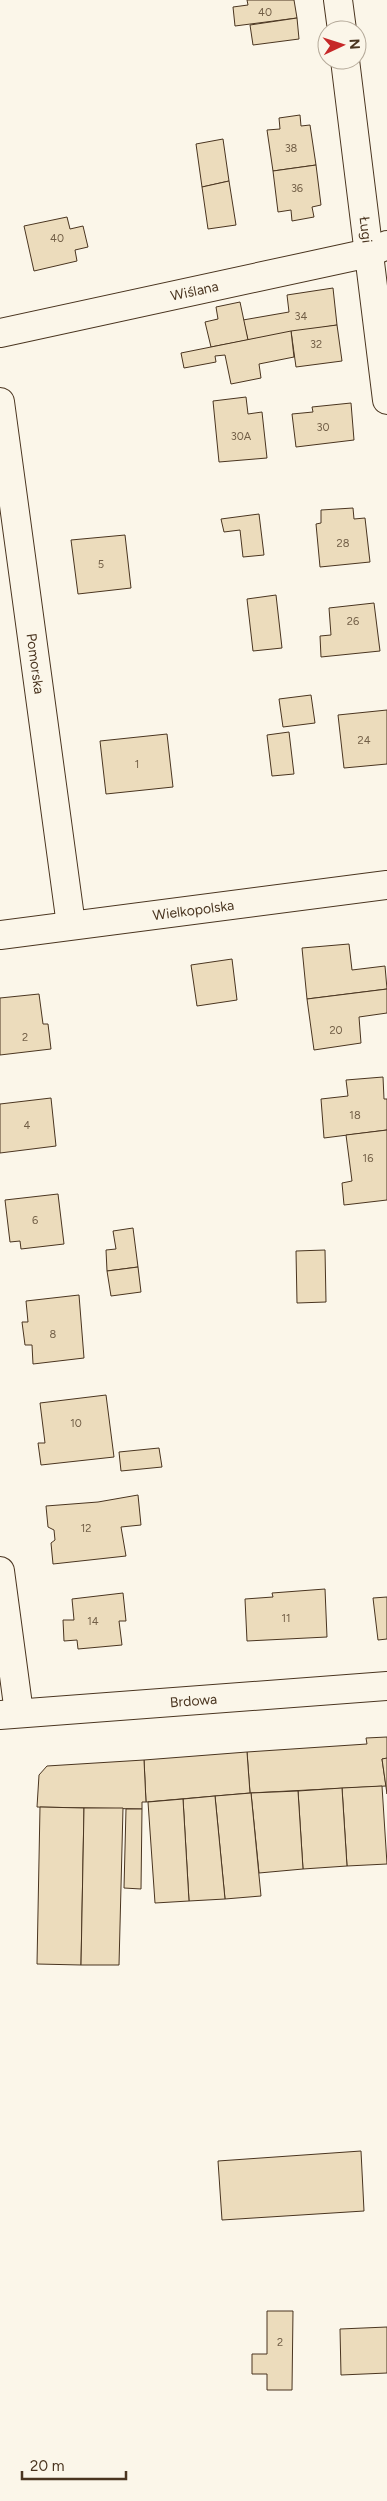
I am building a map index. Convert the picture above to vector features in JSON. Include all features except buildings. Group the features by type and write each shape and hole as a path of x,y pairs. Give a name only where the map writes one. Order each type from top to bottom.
{"street":[{"path":"338,0 341,20"},
{"name":"Ługi","path":"347,70 378,249 387,400"},
{"name":"Wiślana","path":"0,332 378,249"},
{"name":"Pomorska","path":"0,402 71,925"},
{"name":"Wielkopolska","path":"0,935 387,885"},
{"path":"0,1571 10,1714"},
{"name":"Brdowa","path":"10,1714 387,1686"}]}
